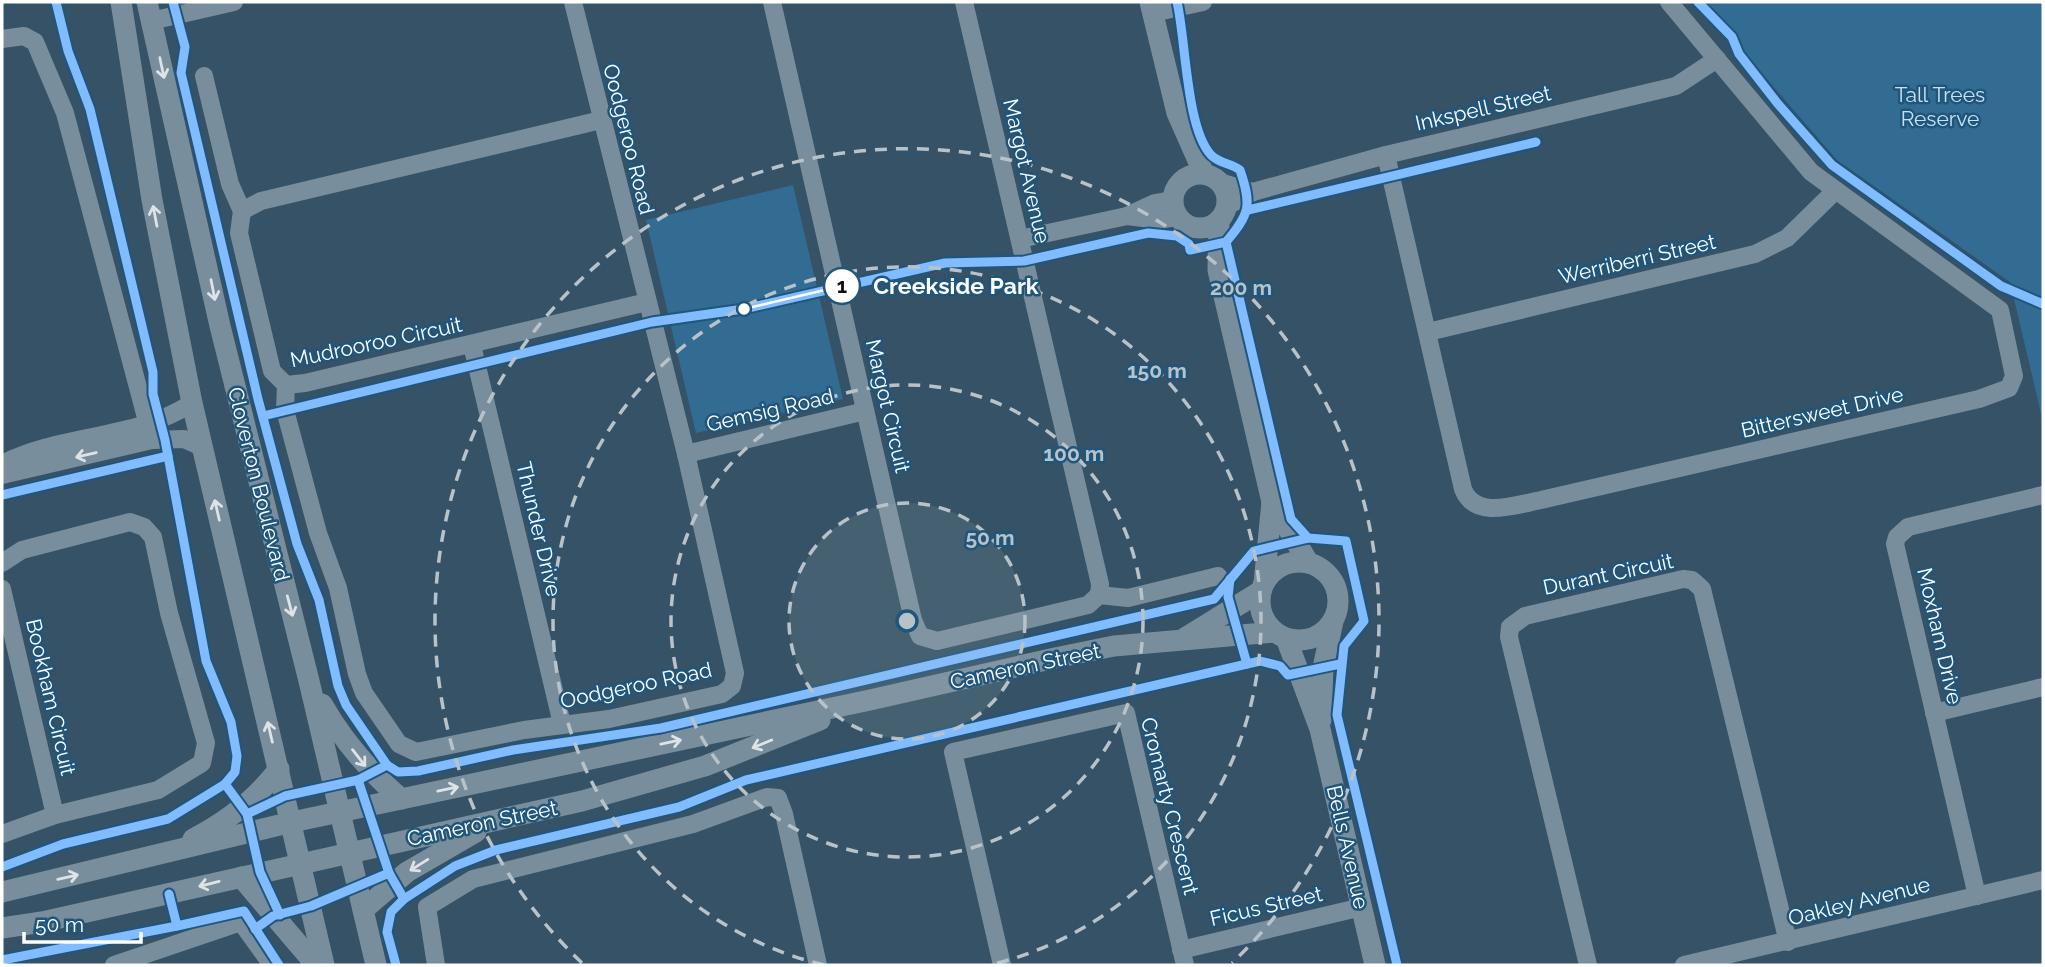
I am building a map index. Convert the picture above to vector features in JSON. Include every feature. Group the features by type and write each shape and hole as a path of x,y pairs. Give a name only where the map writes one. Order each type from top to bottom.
{"street":[{"path":"121,2 152,200 192,403 324,965"},
{"path":"149,11 234,2"},
{"name":"Oodgeroo Road","path":"286,385 285,410 318,533 338,588 357,674 363,693 399,744 416,752 562,724 609,719 722,694 732,685 735,673 685,454 573,2"},
{"name":"Margot Circuit","path":"772,2 913,620 920,636 937,641 1088,605 1099,595"},
{"name":"Margot Avenue","path":"964,2 1100,584 1099,595"},
{"path":"1203,2 1151,7 1177,113 1180,207 1218,270 1272,502 1308,562"},
{"name":"Bittersweet Drive","path":"1386,155 1463,489 1468,501 1475,506 1495,508 1541,500 1979,399 2009,388 2014,376 2000,310 1811,172 1669,2"},
{"name":"Cloverton Boulevard","path":"149,11 223,339 309,681 376,965"},
{"path":"2,39 23,36 35,42 65,113 150,432"},
{"name":"Inkspell Street","path":"1223,213 1253,191 1386,155 1675,86 1717,59"},
{"path":"204,76 230,184 243,211 261,201 601,120"},
{"path":"1177,113 1212,178 1225,189 1218,270"},
{"path":"1180,207 1186,177 1212,178 1253,191"},
{"name":"Werriberri Street","path":"1428,332 1755,254 1787,238 1835,191"},
{"path":"1020,239 1127,216 1155,203 1180,207 1211,227 1223,213"},
{"name":"Mudrooroo Circuit","path":"243,211 239,233 268,358 272,371 286,385 472,345 647,302"},
{"name":"Thunder Drive","path":"472,345 562,724"},
{"path":"2,475 150,432 192,403"},
{"name":"Gemsig Road","path":"685,454 865,411"},
{"path":"2,464 34,451 150,432 184,439 202,447"},
{"name":"Moxham Drive","path":"1977,896 1895,544 1897,537 1908,527 2043,495"},
{"path":"1272,502 1260,609 1265,622 1280,635 1320,729"},
{"path":"2,562 22,550 130,522 144,527 152,537 169,613 206,743 202,763 158,790 55,815 2,834"},
{"path":"1181,641 1262,587 1283,564 1308,562 1319,567 1335,585 1338,597 1323,668 1320,729"},
{"path":"1099,595 1128,598 1218,576"},
{"name":"Durant Circuit","path":"1588,965 1509,637 1510,627 1525,616 1683,579 1692,580 1702,589 1788,942"},
{"name":"Bookham Circuit","path":"2,589 55,815"},
{"path":"1280,635 1313,638 1333,621"},
{"name":"Cameron Street","path":"2,892 292,822 870,700 1055,657 1114,646 1280,635"},
{"path":"309,681 335,727 370,771 401,799"},
{"path":"1934,713 2043,687"},
{"name":"Cameron Street","path":"2,928 42,922 582,801 705,766 870,700"},
{"name":"Cromarty Crescent","path":"1002,965 953,752 1126,713 1183,958"},
{"name":"Bells Avenue","path":"1320,729 1375,965"},
{"path":"166,853 214,828 262,791 279,769"},
{"path":"436,965 427,907 472,879 693,824 767,797 778,798 784,814 818,965"},
{"path":"363,910 407,872 499,819"},
{"path":"241,877 316,965"},
{"name":"Oakley Avenue","path":"1684,965 2043,880"},
{"name":"Ficus Street","path":"1183,958 1362,907"},
{"path":"114,965 241,922 272,965"}],"green space":[{"name":"Tall Trees Reserve","path":"1700,2 2043,2 2043,422 2010,282 1837,160"},
{"path":"793,185 843,399 696,433 646,220"}],"cycle path":[{"path":"56,2 68,51 90,109 153,372 153,394 165,440 206,661 231,722 237,756 235,772 225,784 247,814"},
{"path":"173,2 185,47 181,73 258,399 297,544 319,600 338,686 346,705 387,765 358,780"},
{"path":"263,416 652,322 744,309 945,263 1024,261 1148,233 1177,236 1189,244 1190,250 1226,242 1244,216 1246,192 1240,170 1211,155 1196,125 1177,2"},
{"path":"1698,2 1732,37 1739,54 1778,104 1832,165 2001,286 2043,304"},
{"path":"1248,210 1536,142"},
{"path":"1226,242 1291,519 1308,538 1346,541 1364,621 1344,646 1337,715 1397,965"},
{"path":"2,495 168,456"},
{"path":"387,765 398,772 418,771 513,750 661,728 1214,599 1254,551 1308,538"},
{"path":"1230,579 1228,597 1247,664"},
{"path":"396,965 387,932 391,912 404,899 455,866 496,850 679,807 746,780 1260,661 1280,666 1288,675 1340,664"},
{"path":"280,915 260,872 247,814 285,796 358,780 389,873"},
{"path":"2,867 63,844 168,819 225,784"},
{"path":"255,929 273,916 311,906 389,873 404,899"},
{"path":"169,894 177,926 244,911 279,965"},
{"path":"2,960 177,926"}],"place":[{"name":"Creekside Park","path":"744,309"}]}
